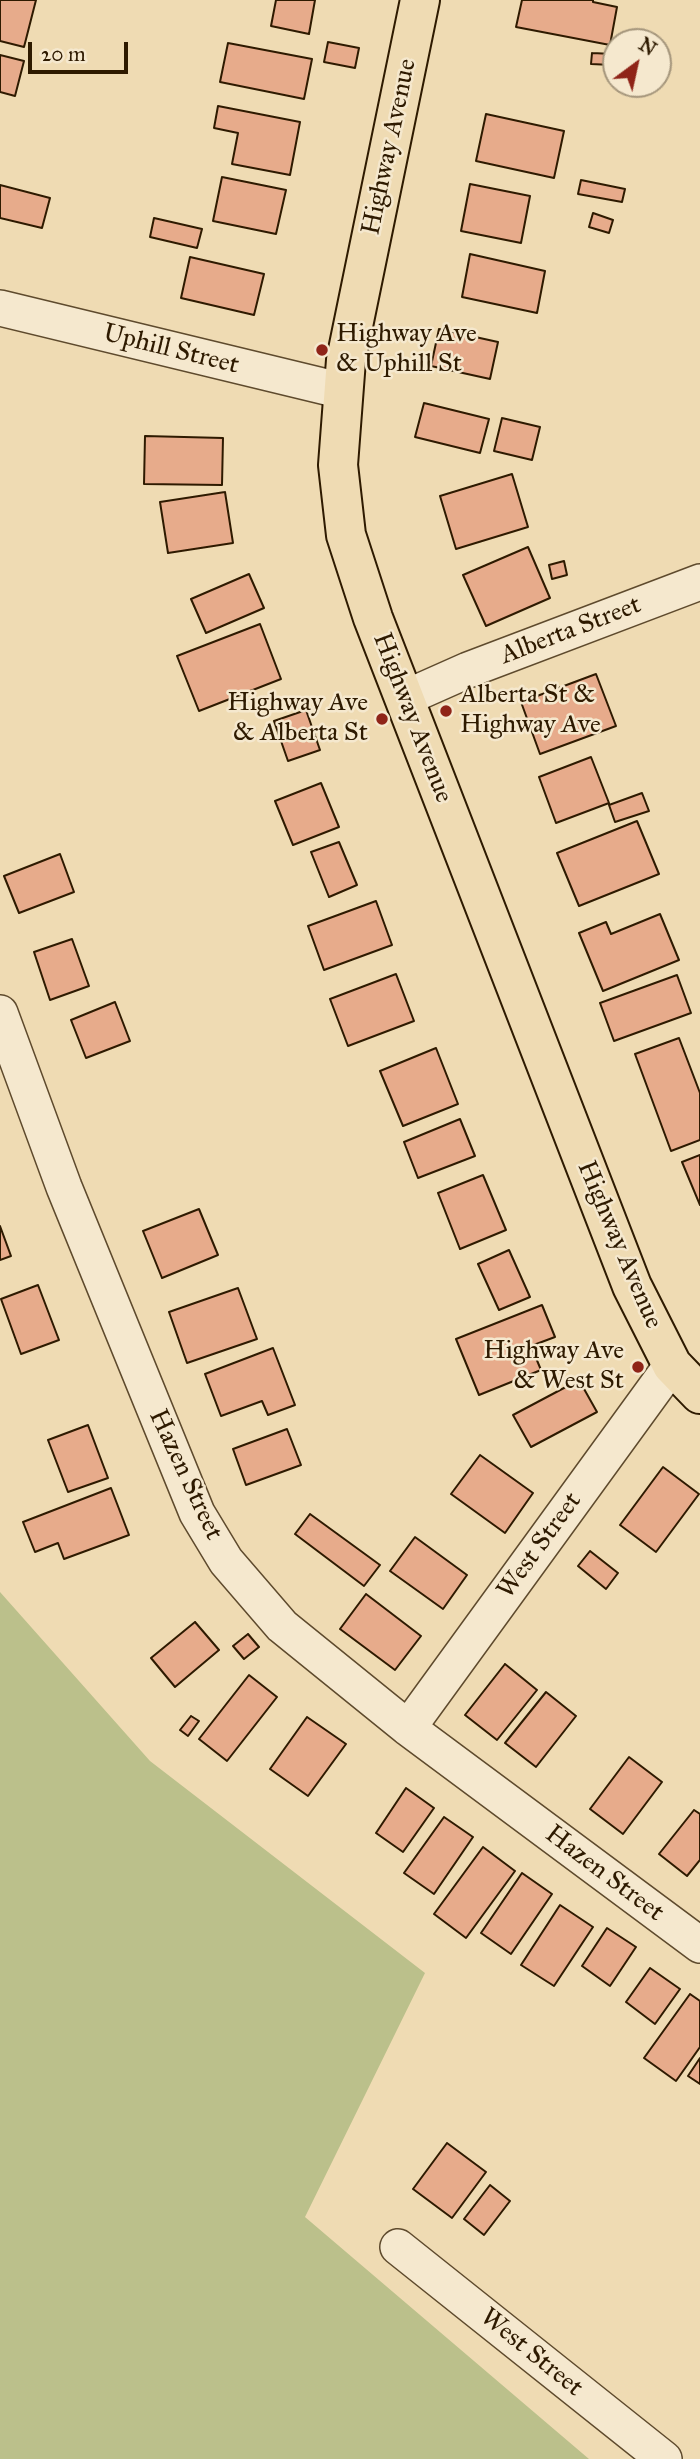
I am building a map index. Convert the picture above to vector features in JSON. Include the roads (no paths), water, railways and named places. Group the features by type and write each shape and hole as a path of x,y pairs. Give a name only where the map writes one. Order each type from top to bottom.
{"main road":[{"name":"Highway Avenue","path":"421,0 346,360 338,465 346,535 373,618 640,1303 672,1365 700,1394"}],"street":[{"name":"Uphill Street","path":"0,308 343,391"},
{"name":"Alberta Street","path":"405,698 468,670 700,582"},
{"name":"Hazen Street","path":"0,1013 64,1187 197,1513 226,1561 282,1626 408,1728 700,1945"},
{"name":"West Street","path":"408,1728 672,1365"},
{"name":"West Street","path":"398,2247 664,2459"}],"place":[{"name":"Highway Ave & Uphill St","path":"322,350"},
{"name":"Alberta St & Highway Ave","path":"446,711"},
{"name":"Highway Ave & Alberta St","path":"382,719"},
{"name":"Highway Ave & West St","path":"638,1367"}]}
